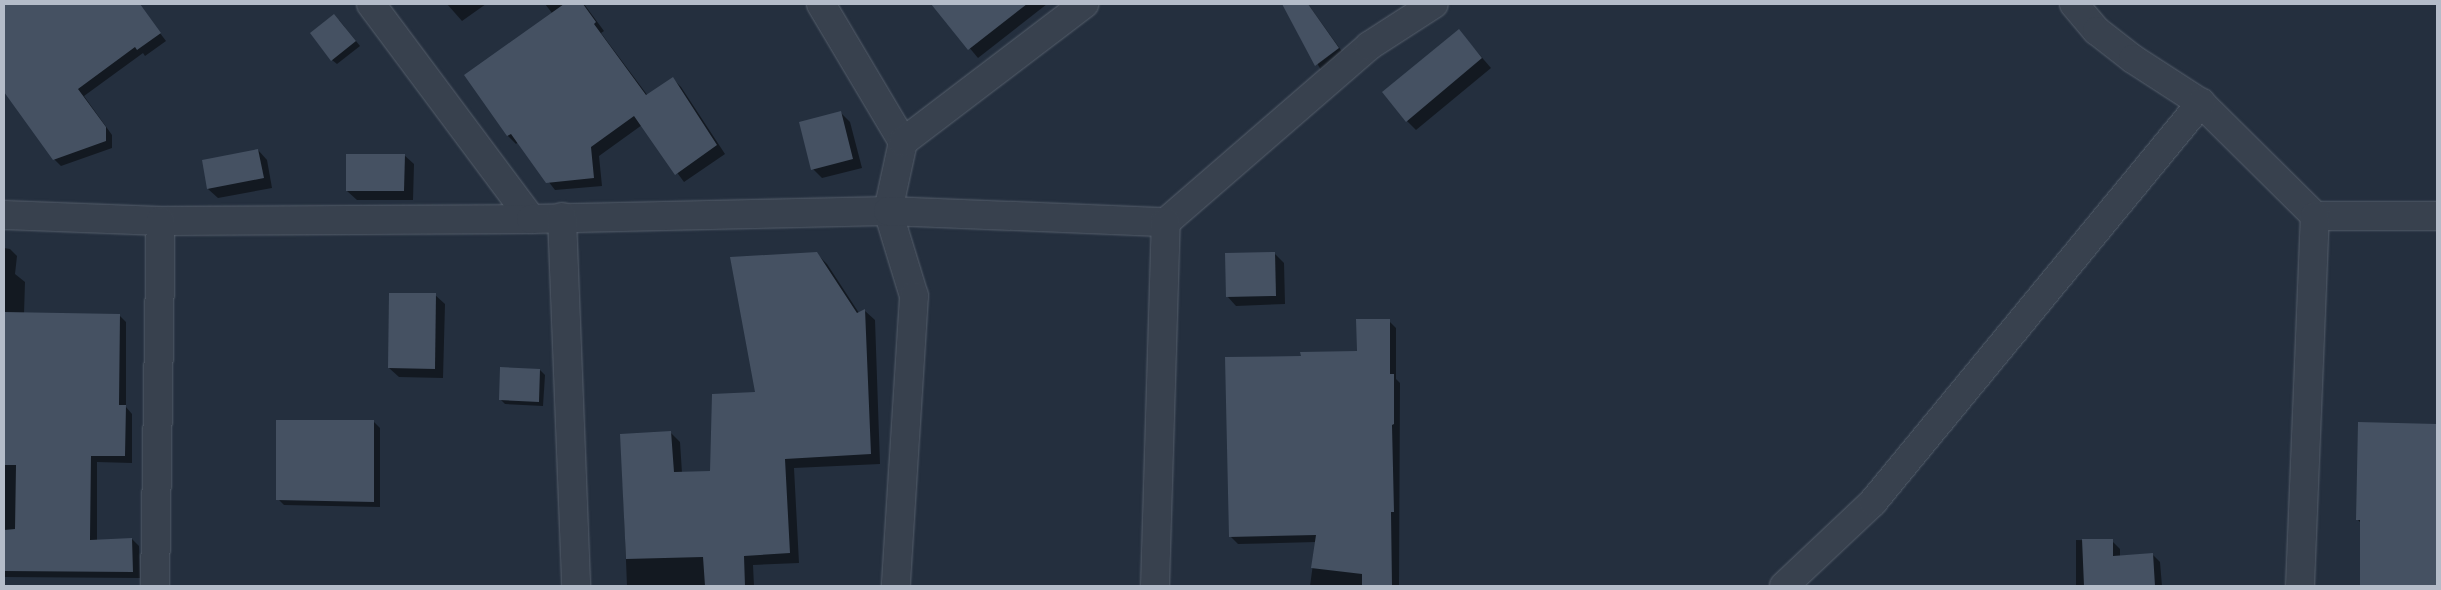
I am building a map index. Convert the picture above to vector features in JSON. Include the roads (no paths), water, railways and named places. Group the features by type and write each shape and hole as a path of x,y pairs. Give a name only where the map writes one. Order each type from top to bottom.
{"street":[{"path":"371,4 531,219"},
{"path":"821,4 903,142"},
{"path":"896,586 914,296 888,211 903,142 1084,4"},
{"path":"7,210 161,221 531,219 888,211 1166,222 1369,46 1434,4"},
{"path":"2074,4 2097,31 2133,59 2200,103 2315,216 2437,216"},
{"path":"1784,586 1873,502 2200,103"},
{"path":"2300,586 2315,216"},
{"path":"562,217 576,586"},
{"path":"155,586 161,221"},
{"path":"1155,586 1166,222"}]}
